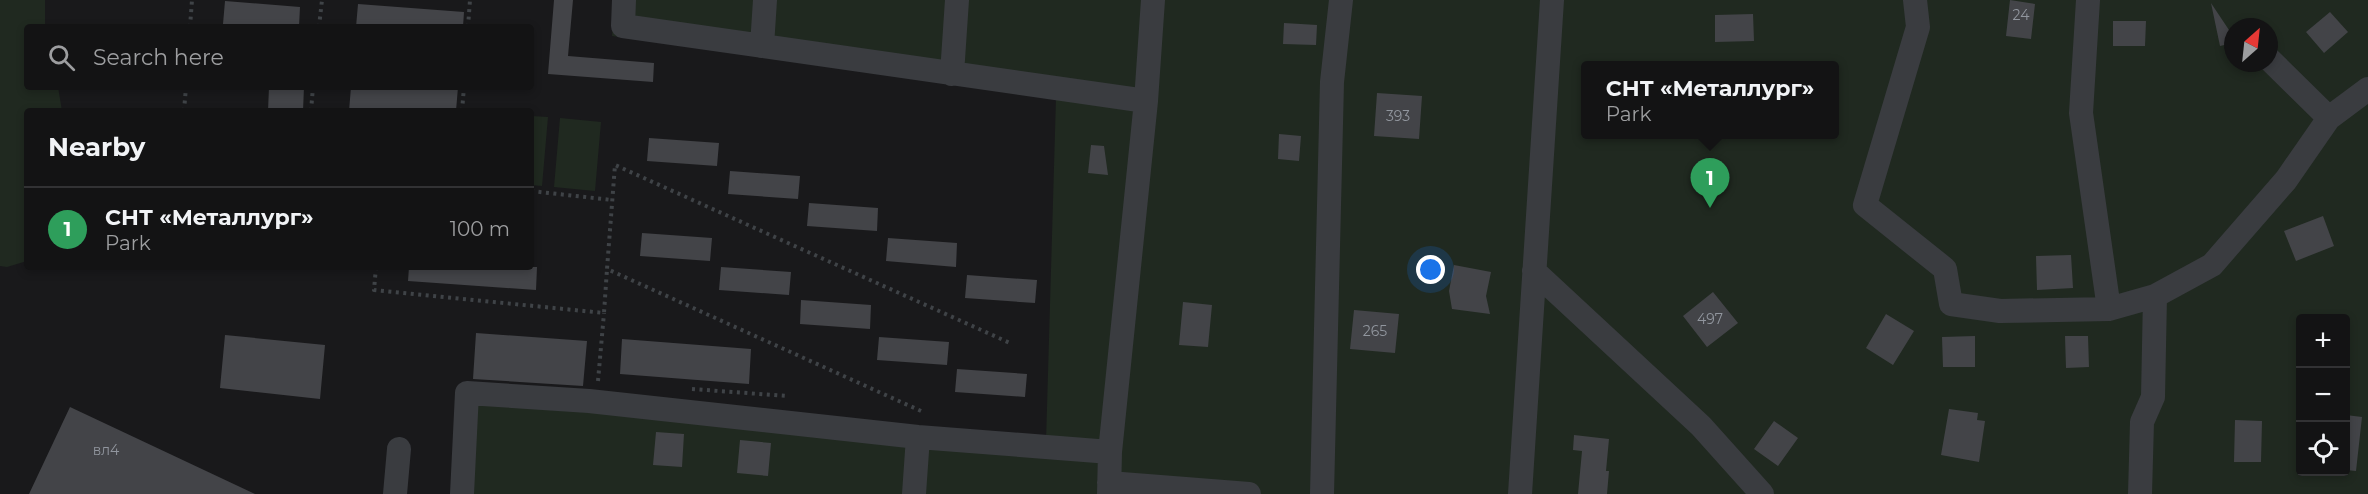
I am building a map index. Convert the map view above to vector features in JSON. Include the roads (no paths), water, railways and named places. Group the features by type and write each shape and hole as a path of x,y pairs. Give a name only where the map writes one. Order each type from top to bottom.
{"street":[{"path":"624,0 623,26 1146,101"},
{"path":"762,46 765,0"},
{"path":"952,74 957,0"},
{"path":"1153,0 1146,101 1110,452 1109,488 1249,494"},
{"path":"1322,494 1332,82 1341,0"},
{"path":"1520,494 1552,0"},
{"path":"1915,0 1918,27 1865,205 1945,269 1951,304 2000,311 2109,309 2155,296 2212,265 2286,180 2329,117 2368,89"},
{"path":"2088,0 2081,113 2109,309"},
{"path":"2278,68 2329,117"},
{"path":"1534,271 1701,426 1762,494"},
{"path":"2140,494 2142,422 2153,397 2155,296"},
{"path":"462,494 467,393 589,401 918,437 1110,452"},
{"path":"914,494 918,437"},
{"path":"395,494 399,449"}],"place":[{"name":"СНТ «Металлург»","path":"1710,208"}]}
